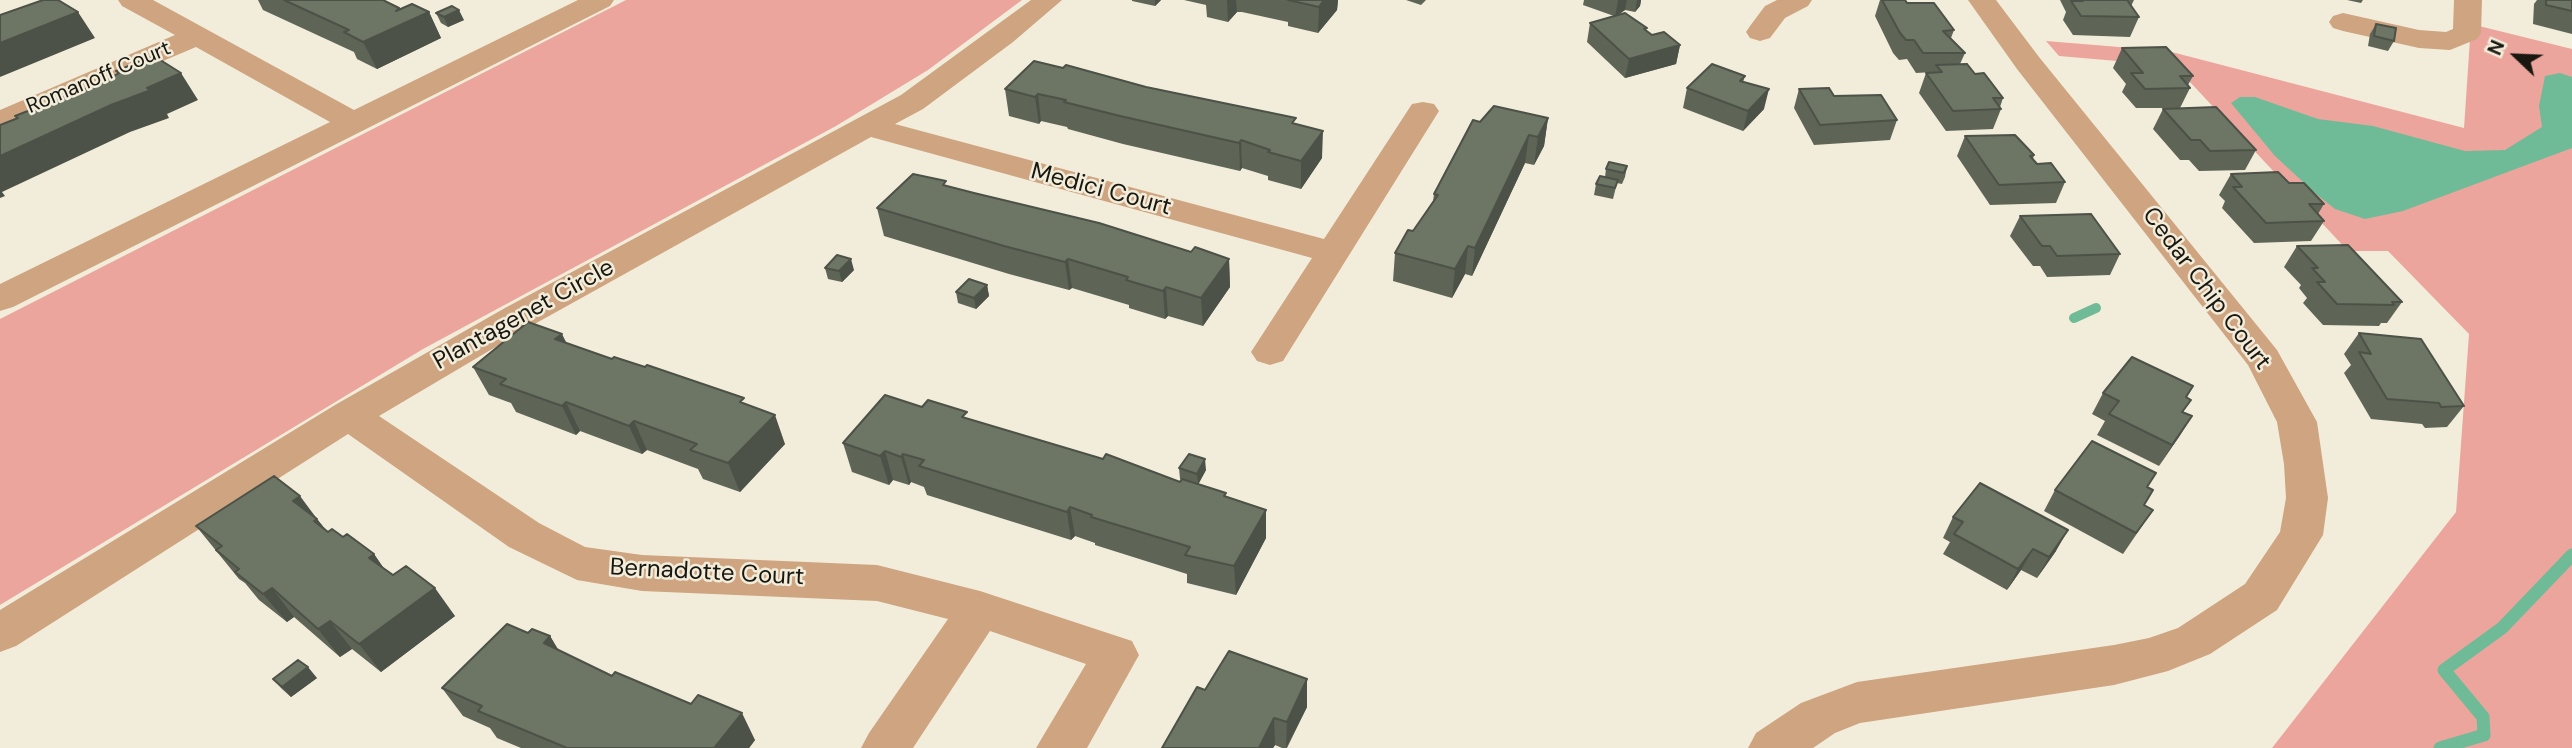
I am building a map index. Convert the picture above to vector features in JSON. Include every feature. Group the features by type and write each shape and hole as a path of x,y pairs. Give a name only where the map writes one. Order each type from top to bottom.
{"street":[{"name":"Romanoff Court","path":"132,0 354,123"},
{"path":"0,299 600,0"},
{"name":"Plantagenet Circle","path":"0,633 348,415 517,317 912,102 1048,0"},
{"path":"1759,32 1775,12 1798,0"},
{"name":"Cedar Chip Court","path":"1773,748 1818,718 1857,703 2114,665 2152,657 2194,641 2261,597 2287,561 2301,535 2306,498 2297,422 2264,359 2028,63 1982,0"},
{"path":"2343,22 2419,39 2450,41 2467,33 2468,0"},
{"name":"Romanoff Court","path":"0,121 198,36"},
{"path":"1270,352 1423,111"},
{"name":"Medici Court","path":"869,127 1333,253"},
{"name":"Bernadotte Court","path":"348,415 524,535 577,563 642,573 877,583 980,609 1116,655 1061,748"},
{"path":"886,748 980,609"}],"shaded area":[{"path":"626,0 1022,0 928,70 836,126 423,349 0,605 0,319"},
{"path":"2471,24 2572,49 2572,748 2272,748 2456,512 2469,334 2388,251 2348,251 2175,66 2059,56 2046,41 2168,51 2464,128"},
{"path":"2560,73 2572,77 2572,148 2403,211 2365,219 2335,209 2316,194 2275,156 2231,103 2240,97 2255,97 2318,119 2373,126 2465,151 2505,150 2542,127 2539,106 2545,76"}],"building":[{"path":"43,0 58,0 78,12 0,43 0,15"},
{"path":"284,0 383,0 399,8 396,11 412,4 429,12 363,42 344,32 349,30"},
{"path":"1288,0 1324,0 1319,7"},
{"path":"1882,0 1934,3 1954,30 1943,31 1965,53 1923,53 1914,40 1906,40 1900,33"},
{"path":"2127,0 2139,17 2081,16 2071,1"},
{"path":"2546,0 2572,0 2572,11 2546,5"},
{"path":"452,6 459,10 444,17 436,13"},
{"path":"1625,13 1647,28 1644,29 1652,35 1664,32 1680,45 1629,59 1590,23"},
{"path":"2376,24 2396,28 2394,41 2374,36"},
{"path":"2166,47 2193,76 2180,76 2190,88 2145,89 2131,73 2143,73 2122,48"},
{"path":"154,56 181,73 147,88 151,90 111,105 0,156 0,125 18,118 15,116 105,81 119,73 116,71"},
{"path":"1034,61 1063,68 1066,65 1146,87 1296,118 1292,123 1323,131 1301,161 1268,152 1270,150 1241,140 1239,143 1064,102 1066,100 1038,94 1035,97 1005,89"},
{"path":"1712,64 1745,76 1740,81 1769,89 1748,111 1687,88"},
{"path":"1967,64 1975,74 1984,73 2003,98 1993,98 2001,109 1953,111 1926,73 1942,72 1936,65"},
{"path":"1829,88 1834,96 1881,95 1897,120 1820,125 1799,89"},
{"path":"1494,106 1548,118 1538,137 1529,135 1475,248 1468,246 1455,269 1395,253 1408,230 1413,231 1438,195 1434,194 1473,120 1480,122"},
{"path":"2216,107 2256,150 2210,151 2200,140 2191,140 2163,109"},
{"path":"2015,135 2034,155 2030,156 2037,164 2051,163 2065,182 1999,185 1965,136"},
{"path":"1609,162 1627,166 1624,173 1606,169"},
{"path":"2278,172 2289,183 2304,183 2324,204 2309,204 2324,221 2266,223 2233,187 2242,187 2231,174"},
{"path":"913,174 946,181 943,185 1099,223 1191,252 1195,247 1229,259 1201,298 1166,287 1163,291 1068,259 1065,262 1004,246 877,208"},
{"path":"1600,176 1618,180 1615,188 1596,184"},
{"path":"2091,214 2120,254 2057,256 2050,246 2042,246 2020,216"},
{"path":"2348,245 2402,302 2392,302 2394,305 2337,304 2317,282 2325,282 2312,268 2318,268 2297,246"},
{"path":"837,255 851,259 839,271 825,268"},
{"path":"969,279 987,285 974,298 956,292"},
{"path":"528,322 562,334 555,339 612,359 614,357 645,367 647,365 744,398 740,402 775,415 728,463 690,450 697,444 634,421 629,426 566,402 562,406 500,384 506,379 473,367"},
{"path":"2359,333 2421,339 2464,406 2441,407 2439,403 2387,399 2359,352 2371,354"},
{"path":"2132,357 2193,386 2186,397 2191,400 2182,412 2192,416 2172,445 2109,414 2119,401 2103,393"},
{"path":"885,395 922,407 928,400 967,412 962,417 1103,459 1106,454 1180,482 1182,479 1226,493 1224,496 1266,510 1234,566 1185,555 1190,547 1091,517 1092,515 1070,507 1067,512 919,466 924,460 903,454 901,457 885,451 880,456 843,443"},
{"path":"2092,441 2156,473 2147,487 2153,490 2144,505 2153,510 2136,533 2055,490"},
{"path":"1189,454 1205,459 1197,474 1179,468"},
{"path":"274,476 300,496 293,501 317,519 314,521 328,532 332,529 343,537 347,534 374,554 369,558 393,575 406,566 435,588 359,644 330,621 318,629 272,588 263,594 235,572 239,569 216,550 222,546 196,526"},
{"path":"1980,483 2068,530 2049,557 2033,549 2018,569 1954,534 1963,522 1953,517"},
{"path":"507,624 528,633 532,629 550,636 544,643 612,676 615,672 691,704 698,695 742,713 714,748 567,748 478,711 482,706 442,688"},
{"path":"1229,651 1307,679 1287,722 1274,718 1259,748 1162,748 1197,687 1205,690"},
{"path":"298,660 308,667 282,687 273,679"}],"waterway":[{"path":"2074,318 2096,308"},
{"path":"2440,748 2484,735 2483,717 2444,670 2502,628 2572,555"}]}
